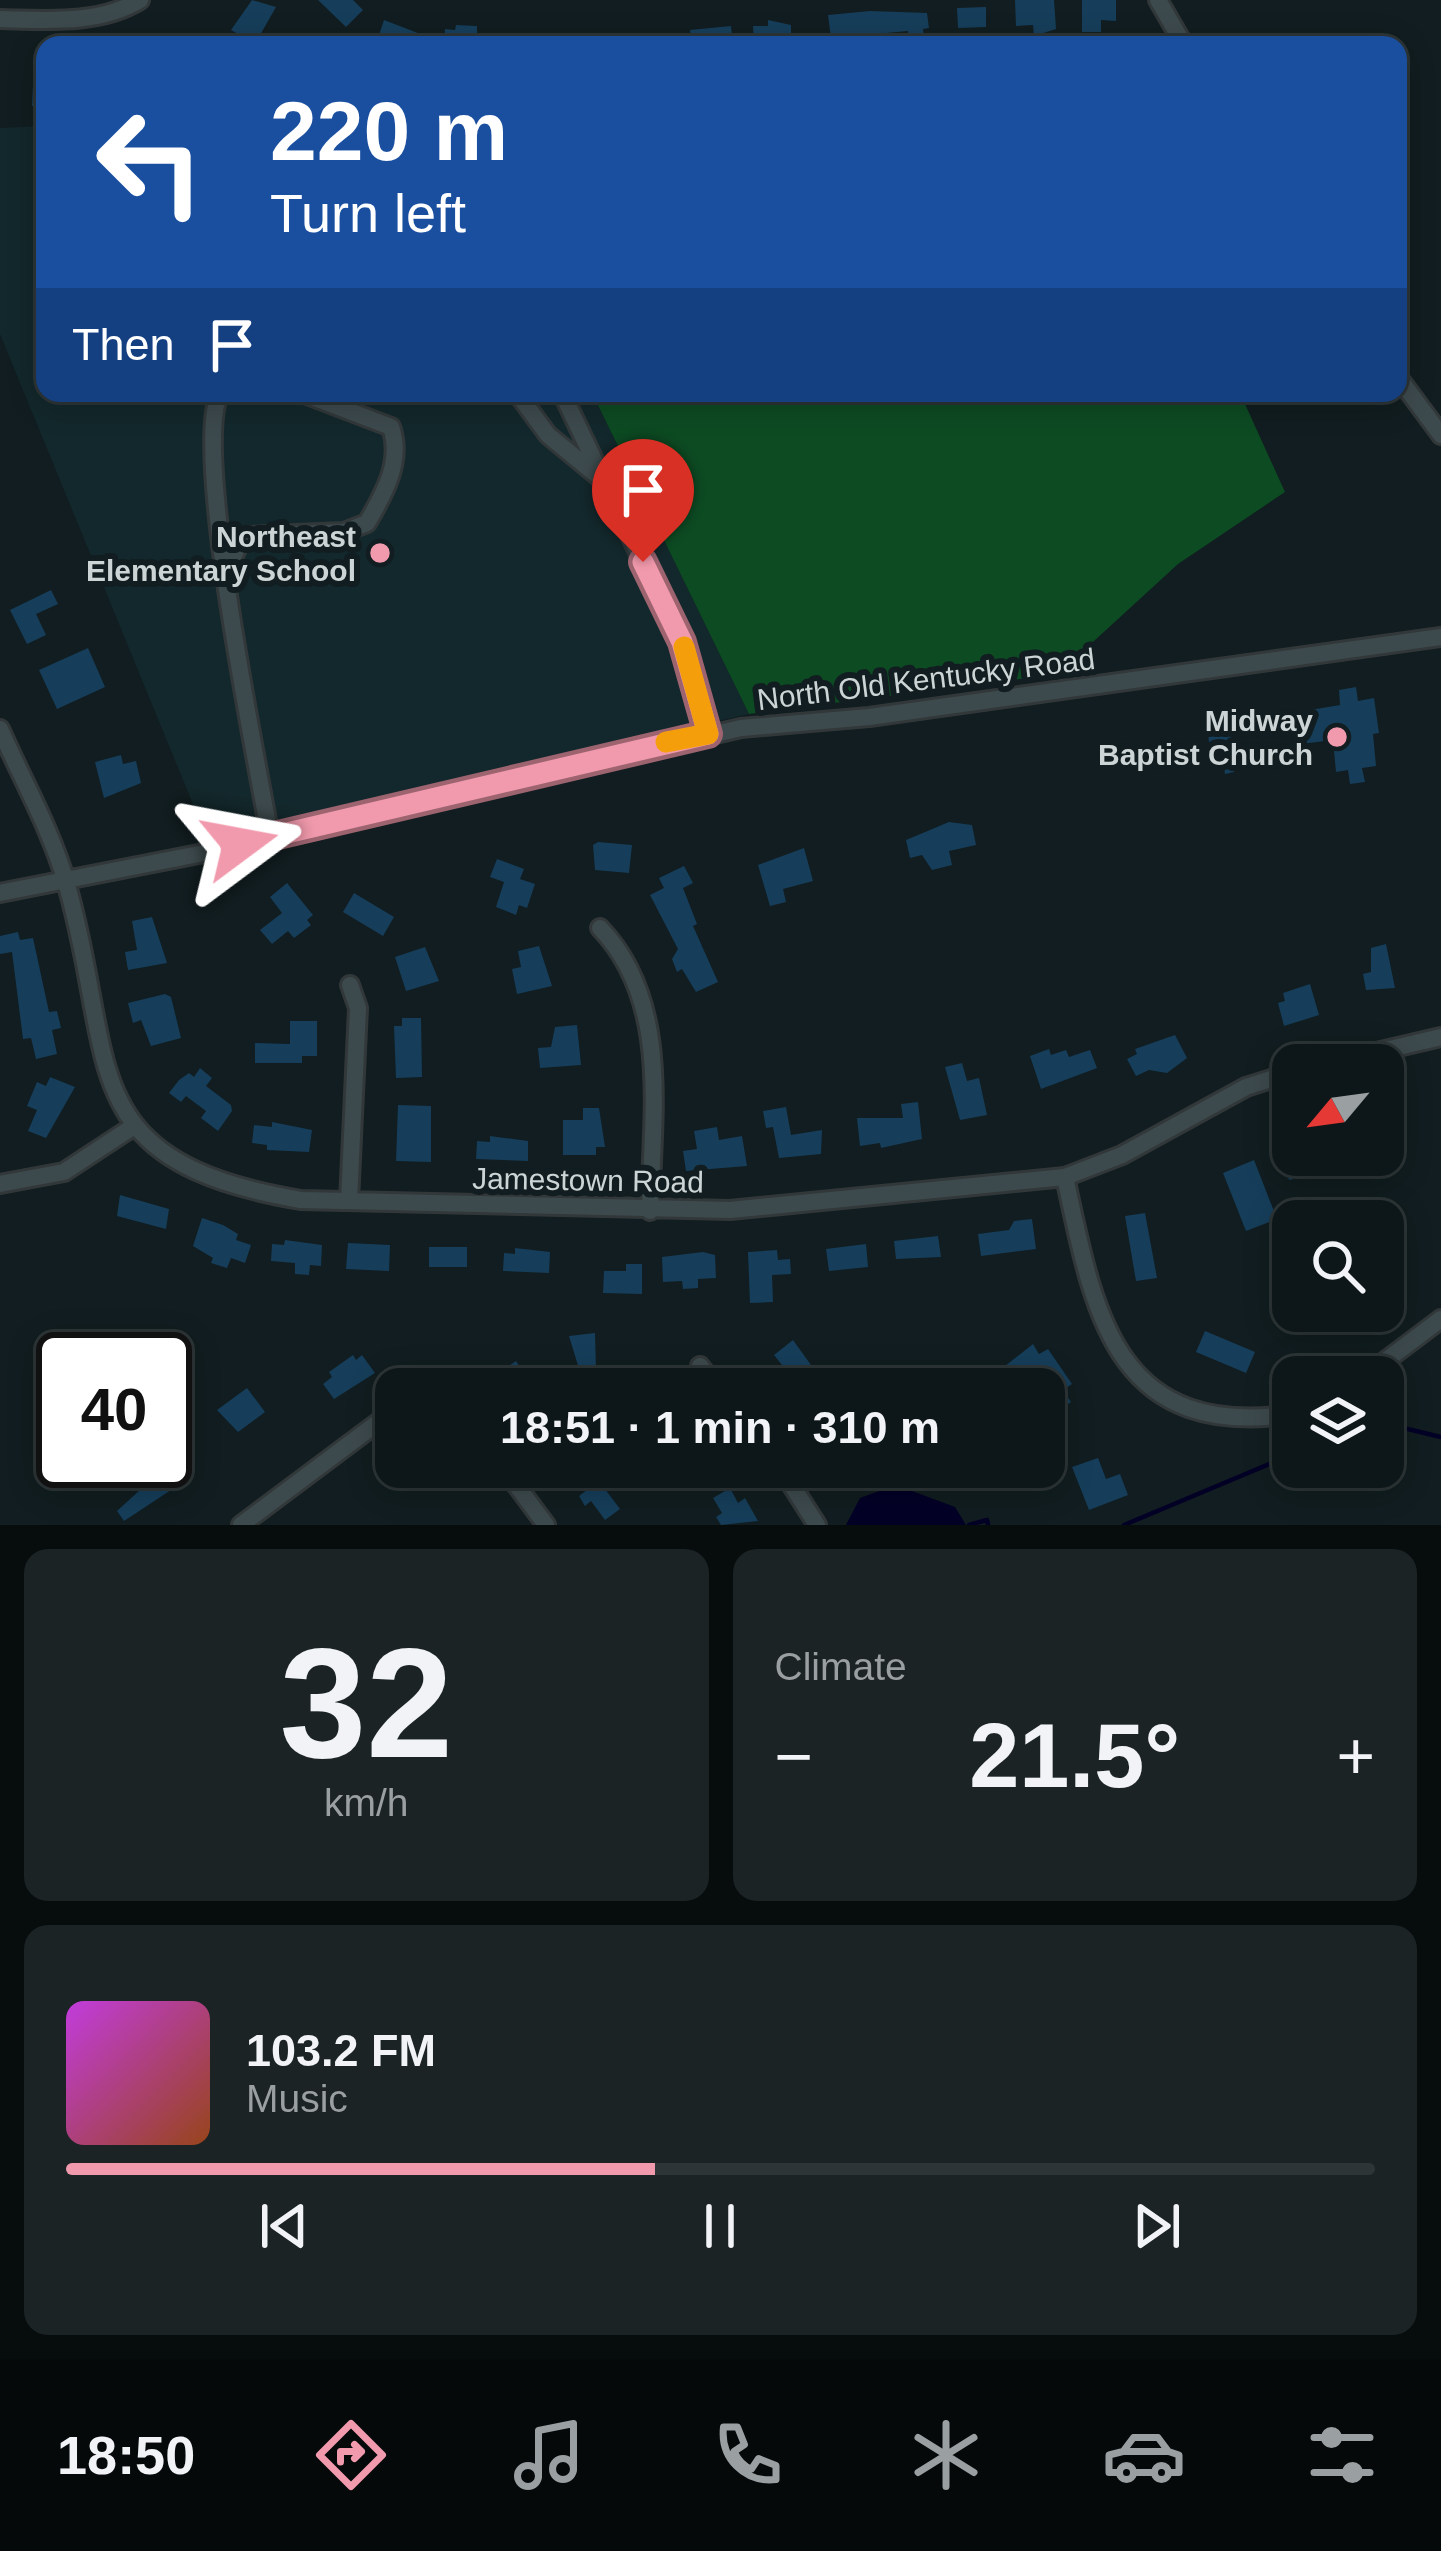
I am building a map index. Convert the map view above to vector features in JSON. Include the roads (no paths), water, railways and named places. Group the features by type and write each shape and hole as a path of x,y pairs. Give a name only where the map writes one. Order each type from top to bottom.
{"street":[{"path":"0,19 68,20 118,11 140,0"},
{"path":"1158,0 1179,36"},
{"path":"1407,389 1441,435"},
{"path":"215,402 212,455 227,574 270,837"},
{"path":"227,574 240,542 344,532 367,524 386,489 397,445 391,428 325,402"},
{"path":"524,402 548,434 605,482"},
{"path":"566,402 682,642 708,734"},
{"name":"North Old Kentucky Road","path":"0,893 270,837 708,734 1441,637"},
{"name":"Jamestown Road","path":"0,729 66,880 93,1027 118,1098 134,1126 172,1160 205,1178 301,1200 650,1211 794,1206 1065,1177 1122,1155 1246,1087 1272,1079"},
{"path":"600,928 628,956 643,991 653,1077 650,1211"},
{"path":"350,986 358,1008 350,1201"},
{"path":"1404,1046 1441,1037"},
{"path":"0,1184 64,1172 134,1126"},
{"path":"1065,1177 1095,1308 1107,1337 1143,1377 1175,1402 1212,1415 1272,1417"},
{"path":"1392,1356 1441,1319"},
{"path":"241,1525 264,1518 375,1426"},
{"path":"519,1488 546,1525"},
{"path":"793,1488 817,1525"}],"water":[{"path":"888,1488 904,1488 955,1507 966,1525 846,1525 860,1498"}],"waterway":[{"path":"1404,1428 1441,1437"},
{"path":"1124,1525 1272,1463"},
{"path":"969,1525 987,1520 988,1525"}],"place":[{"name":"Northeast Elementary School","path":"380,553"},
{"name":"Midway Baptist Church","path":"1337,737"}]}
